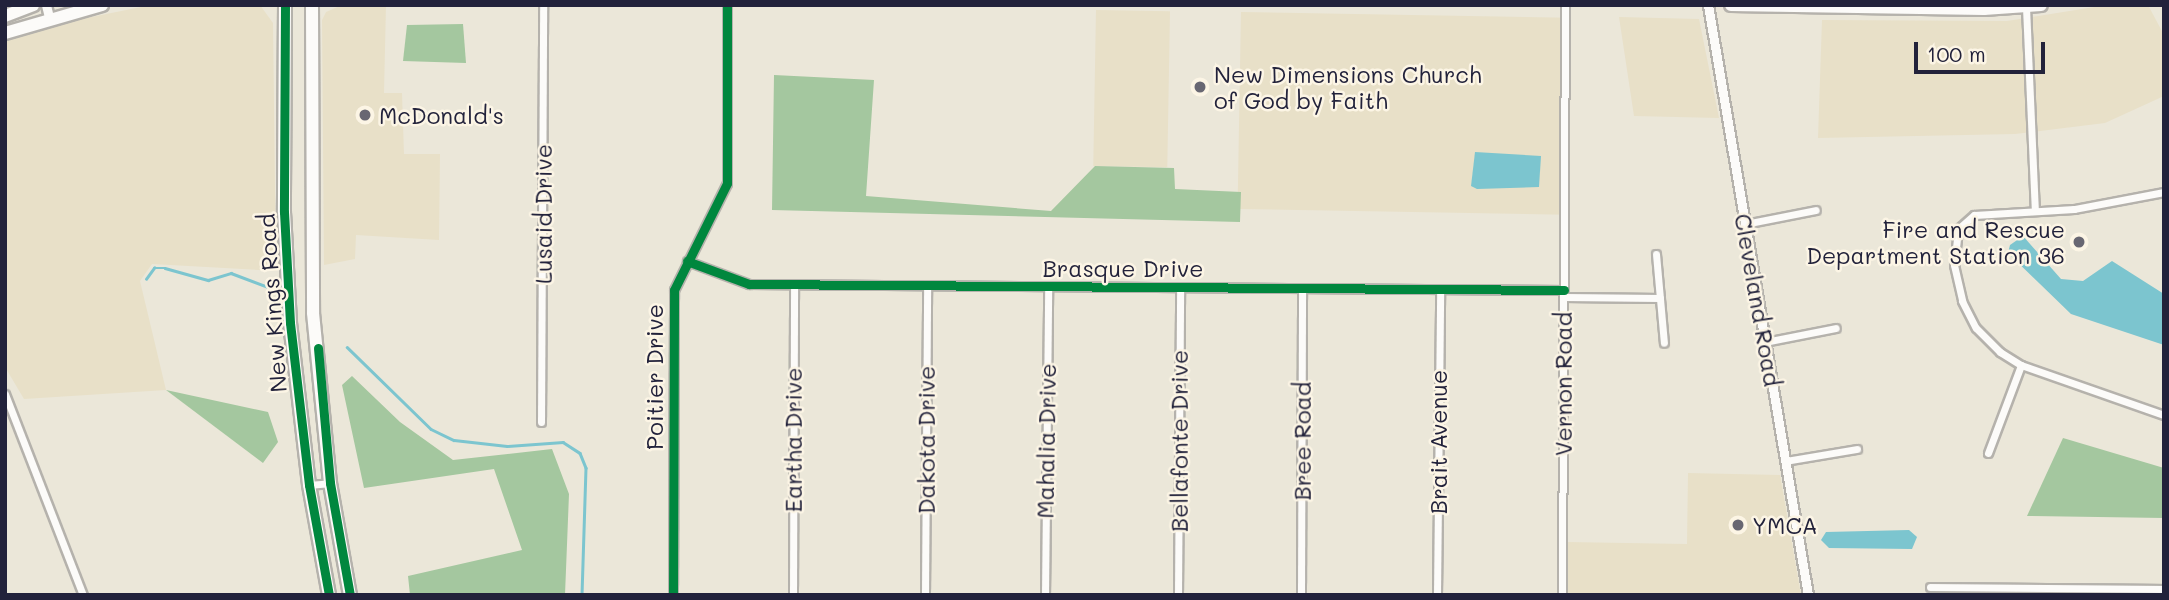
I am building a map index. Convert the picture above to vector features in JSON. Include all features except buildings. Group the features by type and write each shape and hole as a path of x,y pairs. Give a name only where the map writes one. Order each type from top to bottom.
{"main road":[{"path":"5,16 33,5"},
{"path":"5,33 47,11 102,5"},
{"name":"New Kings Road","path":"285,5 286,265 309,485 329,595"},
{"name":"New Kings Road","path":"312,5 313,313 330,484 351,595"},
{"path":"1731,5 2041,5"}],"street":[{"name":"Lusaid Drive","path":"541,422 543,5"},
{"name":"Poitier Drive","path":"673,595 674,290 727,183 727,5"},
{"name":"Vernon Road","path":"1562,595 1565,5"},
{"name":"Cleveland Road","path":"1708,5 1808,595"},
{"path":"2026,7 2035,211"},
{"path":"2164,192 2035,211 1984,212 1965,221 1955,240 1954,265 1962,301 1976,328 2021,365 2164,415"},
{"path":"1745,224 1816,210"},
{"path":"1656,254 1664,342"},
{"name":"Brasque Drive","path":"687,261 734,282 794,285 1440,289 1660,298"},
{"name":"Eartha Drive","path":"793,595 794,285"},
{"name":"Dakota Drive","path":"925,595 927,286"},
{"name":"Mahalia Drive","path":"1045,595 1048,286"},
{"name":"Bellafonte Drive","path":"1178,595 1180,287"},
{"name":"Bree Road","path":"1301,595 1303,288"},
{"name":"Brait Avenue","path":"1437,595 1440,289"},
{"path":"1765,342 1836,328"},
{"path":"1988,453 2021,365"},
{"path":"5,394 83,595"},
{"path":"1785,461 1857,449"},
{"path":"309,485 330,484"},
{"path":"1930,587 1978,591 2164,589"}],"shaded area":[{"path":"260,5 273,23 276,271 152,264 140,281 166,390 24,399 5,367 5,41 52,25 141,7"},
{"path":"342,5 386,5 384,93 402,93 404,154 440,154 439,240 356,235 355,259 324,265 322,20 326,12"},
{"path":"2107,5 2148,5 2164,35 2164,96 2105,123 2015,134 1818,138 1822,20 2007,21"},
{"path":"1096,10 1170,11 1167,167 1093,166"},
{"path":"1241,12 1570,18 1567,215 1238,209"},
{"path":"1619,17 1699,19 1719,118 1634,116"},
{"path":"1688,473 1780,475 1801,595 1567,595 1566,542 1687,544"}],"green space":[{"path":"463,24 466,63 403,61 407,25"},
{"path":"774,75 874,80 866,196 1051,211 1095,166 1174,168 1175,189 1241,192 1240,222 772,210"},
{"path":"352,376 400,422 453,460 552,449 569,494 565,595 410,595 408,576 522,550 494,469 364,488 342,385"},
{"path":"166,390 268,412 278,442 263,463"},
{"path":"2063,438 2164,468 2164,518 2027,516"}],"water":[{"path":"1475,152 1541,156 1539,187 1477,189 1471,186"},
{"path":"2023,236 2061,279 2083,281 2112,261 2164,294 2164,345 2071,314 2008,253 2010,245"},
{"path":"1909,530 1917,537 1912,549 1829,548 1821,540 1826,532"}],"waterway":[{"path":"146,279 154,268 165,268 208,280 231,273 271,288"},
{"path":"347,347 431,429 454,440 507,446 563,442 580,453 586,468 582,595"}],"cycle path":[{"path":"285,5 284,212 290,323 309,485 329,595"},
{"path":"673,595 674,290 727,183 727,5"},
{"path":"687,261 749,284 1564,290"},
{"path":"318,348 330,483 350,595"}],"place":[{"name":"New Dimensions Church of God by Faith","path":"1200,87"},
{"name":"McDonald's","path":"365,115"},
{"name":"Fire and Rescue Department Station 36","path":"2079,242"},
{"name":"YMCA","path":"1738,525"}]}
